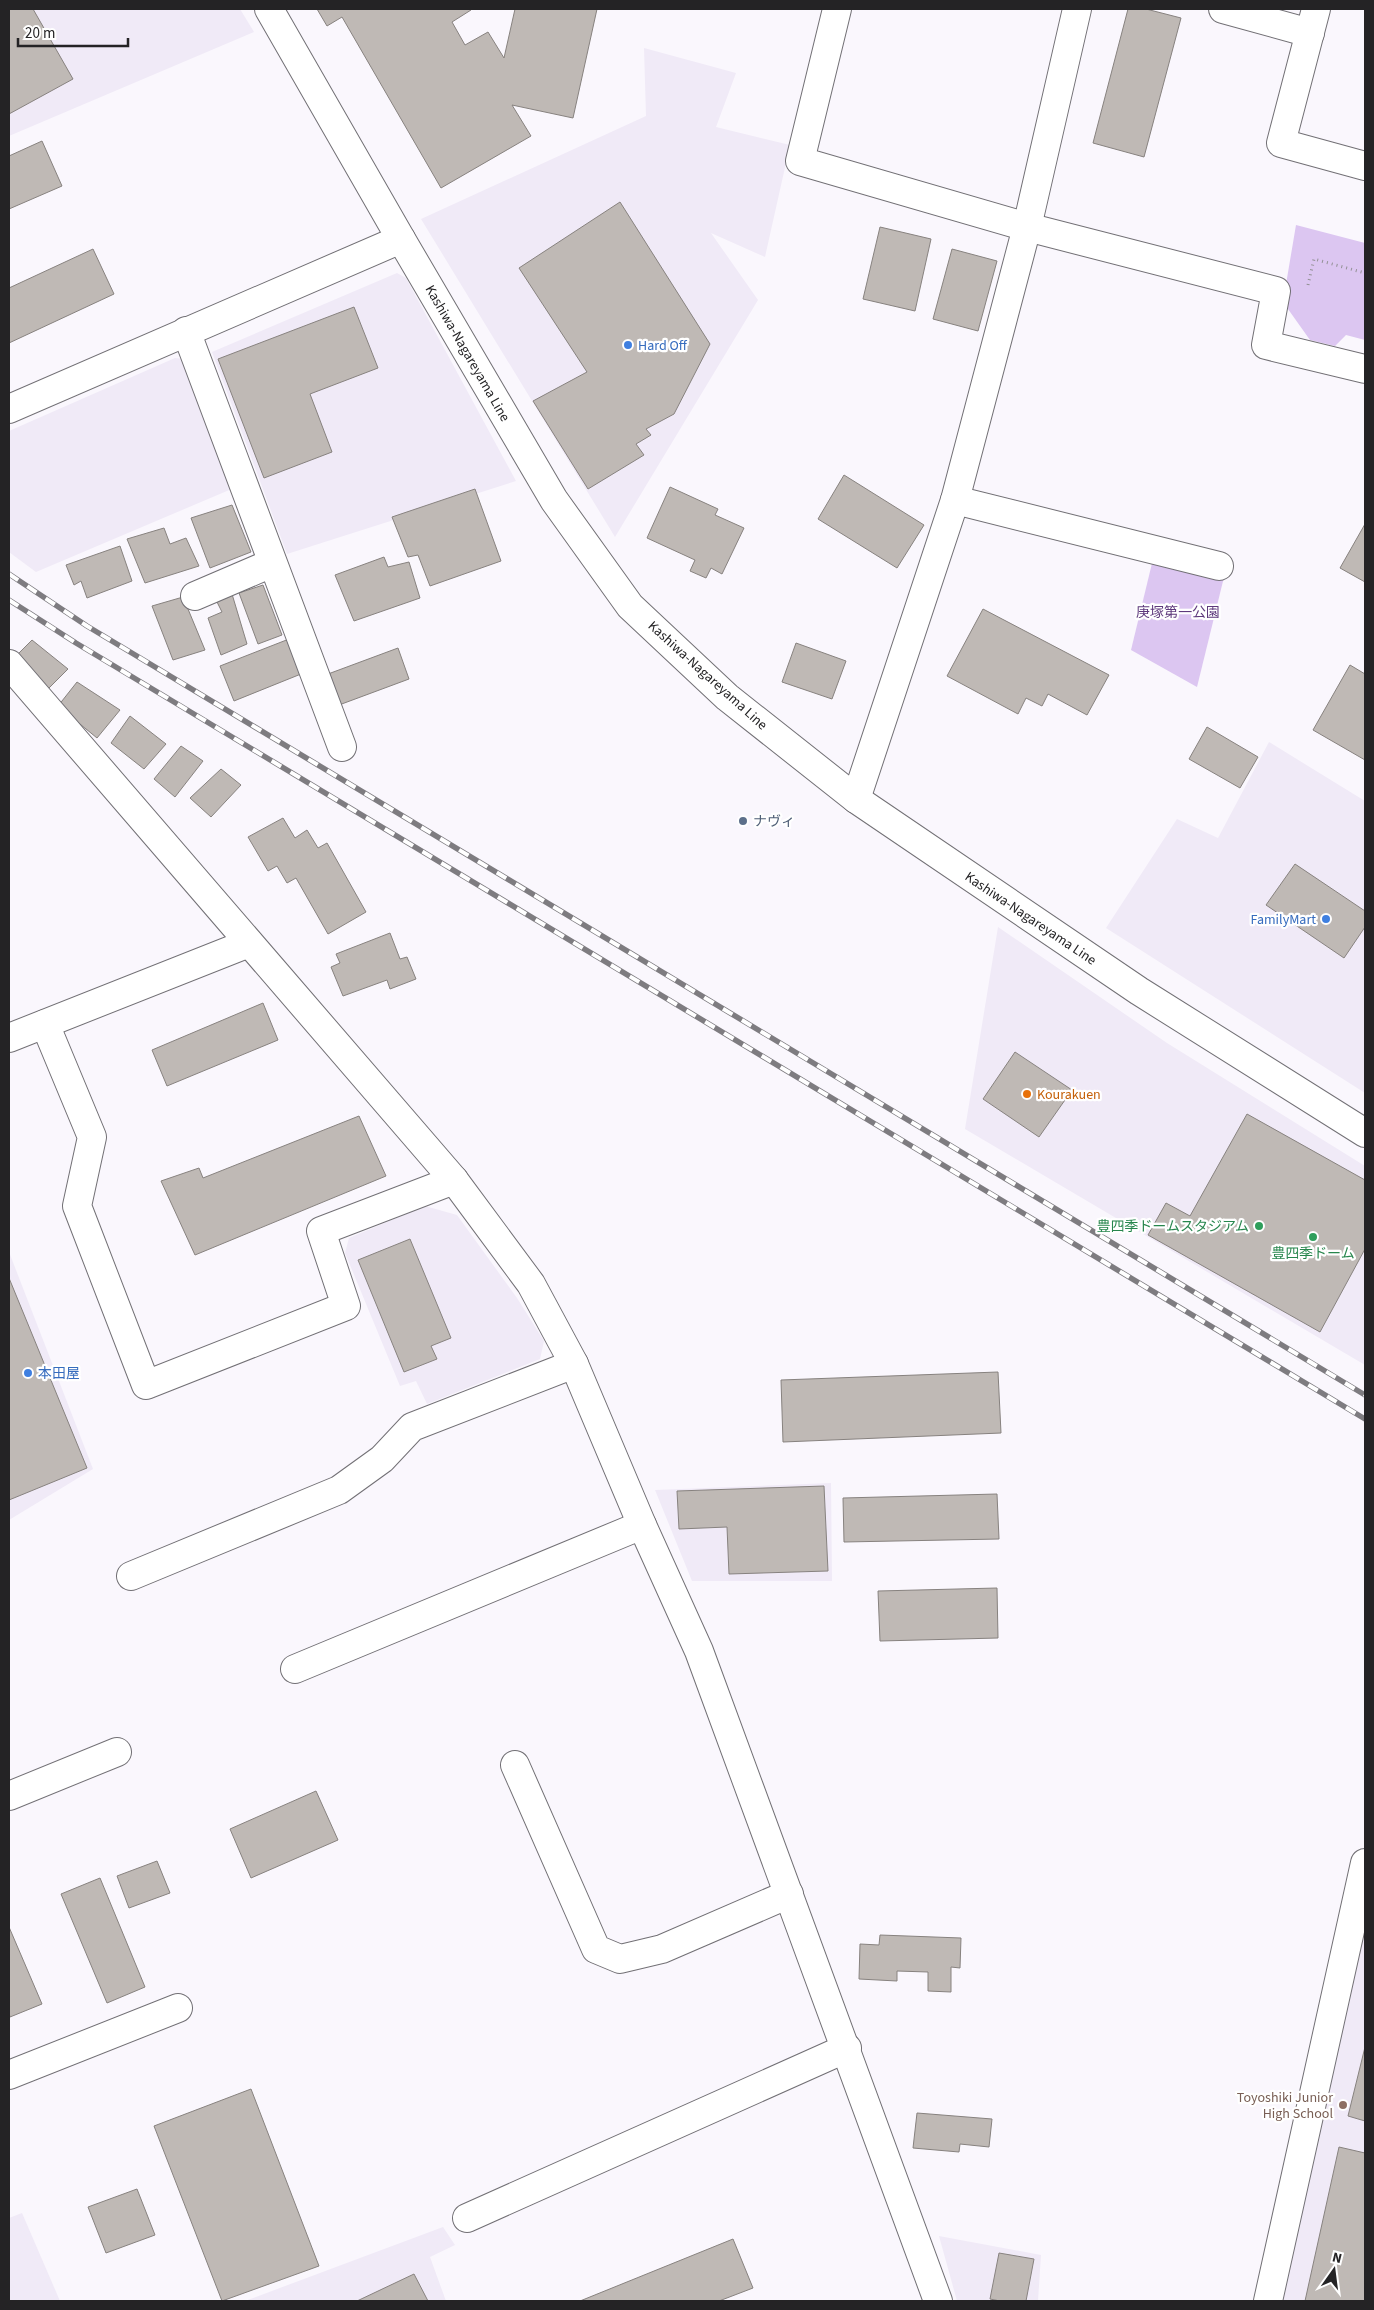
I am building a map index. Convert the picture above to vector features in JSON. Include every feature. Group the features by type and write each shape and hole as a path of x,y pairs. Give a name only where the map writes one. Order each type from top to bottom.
{"street":[{"name":"Kashiwa-Nagareyama Line","path":"269,9 554,500 630,606 727,697 856,799 1139,991 1365,1133"},
{"path":"837,9 800,161 1027,227 1276,291 1266,345 1365,369"},
{"path":"856,799 955,500 1027,227 1077,9"},
{"path":"1223,9 1313,21 1281,143 1365,166"},
{"path":"9,409 401,239"},
{"path":"186,331 342,747"},
{"path":"955,500 1219,566"},
{"path":"195,596 272,563"},
{"path":"9,664 454,1180 532,1284 574,1364 642,1525 699,1651 847,2048 938,2301"},
{"path":"9,1038 248,943"},
{"path":"46,1024 92,1136 77,1206 146,1385 346,1306 321,1231 454,1180"},
{"path":"131,1576 339,1490 382,1459 412,1428 574,1364"},
{"path":"295,1669 642,1525"},
{"path":"9,1796 117,1752"},
{"path":"515,1765 596,1949 620,1959 662,1949 789,1894"},
{"path":"1268,2301 1365,1863"},
{"path":"9,2075 178,2008"},
{"path":"467,2218 847,2048"}],"path":[{"path":"1308,287 1314,259 1365,273"}],"shaded area":[{"path":"9,9 240,9 254,32 9,136"},
{"path":"644,48 736,73 716,127 790,145 765,257 711,233 758,300 615,537 421,219 646,116"},
{"path":"397,273 406,278 516,481 287,554 212,352"},
{"path":"175,358 185,359 234,488 36,572 9,552 9,431"},
{"path":"1269,742 1365,801 1365,1093 1106,928 1177,819 1218,838"},
{"path":"998,927 1167,1043 1365,1166 1365,1365 965,1129"},
{"path":"425,1206 457,1215 517,1298 544,1341 540,1359 427,1404 416,1381 400,1386 345,1253 349,1238"},
{"name":"本田屋","path":"9,1252 93,1469 9,1520"},
{"path":"831,1483 832,1581 692,1581 655,1490"},
{"name":"Toyoshiki Junior High School","path":"1365,1908 1365,2301 1278,2301"},
{"path":"22,2213 60,2301 9,2301 9,2218"},
{"path":"443,2227 455,2245 430,2257 446,2301 245,2301"},
{"path":"939,2236 1041,2255 1038,2301 957,2301"}],"green space":[{"path":"1296,225 1365,243 1365,340 1346,335 1335,346 1310,340 1283,302"},
{"name":"庚塚第一公園","path":"1154,555 1225,573 1197,687 1131,650"}],"building":[{"path":"9,9 33,9 73,79 9,114"},
{"path":"317,9 470,9 452,22 465,45 488,32 504,58 515,9 597,9 573,118 512,105 531,136 441,188 342,17 327,26"},
{"path":"1128,9 1146,9 1181,18 1144,157 1093,143"},
{"path":"42,141 62,186 9,209 9,156"},
{"path":"620,202 710,344 674,414 646,429 651,435 636,444 644,455 588,489 533,401 587,372 519,268"},
{"path":"880,227 931,239 915,311 863,299"},
{"path":"93,249 114,294 9,343 9,288"},
{"path":"952,249 997,261 978,331 933,319"},
{"path":"354,307 378,368 310,394 332,452 264,478 218,359"},
{"path":"844,475 924,525 897,568 818,519"},
{"path":"670,487 718,509 715,515 744,528 722,574 711,568 706,578 690,571 695,560 647,538"},
{"path":"475,489 501,561 430,586 418,555 408,557 392,517"},
{"path":"232,505 251,552 210,568 191,518"},
{"path":"1365,524 1365,582 1340,568"},
{"path":"164,528 170,544 186,538 199,566 145,583 127,539"},
{"path":"120,546 132,581 87,598 81,581 74,585 66,565"},
{"path":"384,557 388,567 409,562 420,598 354,621 335,575"},
{"path":"263,585 282,635 258,644 239,593"},
{"path":"232,594 247,644 221,655 208,618 222,612 216,600"},
{"path":"183,597 205,650 173,660 152,606"},
{"path":"983,609 1109,675 1087,715 1048,694 1042,706 1026,698 1018,714 947,676"},
{"path":"289,639 301,674 234,701 220,666"},
{"path":"32,640 68,669 48,689 16,656"},
{"path":"796,643 846,661 832,699 782,682"},
{"path":"398,648 409,679 339,705 328,674"},
{"path":"1350,665 1365,674 1365,760 1313,730"},
{"path":"77,682 120,710 97,738 58,706"},
{"path":"130,716 166,744 144,769 111,743"},
{"path":"1207,727 1258,757 1240,788 1189,759"},
{"path":"181,746 203,761 175,797 154,779"},
{"path":"221,769 241,785 211,817 190,798"},
{"path":"283,818 295,838 307,830 318,848 327,843 366,912 328,934 296,878 287,883 277,866 268,871 248,837"},
{"name":"FamilyMart","path":"1295,864 1365,911 1365,927 1344,958 1266,905"},
{"path":"390,933 400,959 407,957 416,979 390,989 387,980 343,996 331,967 340,963 336,954"},
{"path":"263,1003 278,1040 167,1086 152,1050"},
{"name":"Kourakuen","path":"1015,1052 1072,1090 1039,1137 983,1099"},
{"name":"豊四季ドームスタジアム","path":"1247,1114 1365,1180 1365,1249 1320,1332 1148,1235 1166,1203 1190,1216"},
{"path":"359,1116 386,1176 195,1255 161,1181 199,1168 203,1178"},
{"path":"410,1239 451,1338 431,1346 437,1359 404,1372 358,1260"},
{"name":"本田屋","path":"9,1278 87,1468 9,1500"},
{"path":"998,1372 1001,1433 783,1442 781,1380"},
{"path":"824,1486 828,1571 729,1574 727,1527 679,1529 677,1491"},
{"path":"997,1494 999,1539 844,1542 843,1498"},
{"path":"997,1588 998,1638 880,1641 878,1591"},
{"path":"316,1791 338,1840 251,1878 230,1829"},
{"path":"157,1861 170,1893 129,1908 117,1876"},
{"path":"100,1878 145,1987 107,2003 61,1894"},
{"path":"9,1927 42,2004 10,2017 9,2013"},
{"path":"880,1935 961,1938 960,1968 951,1967 951,1992 928,1991 928,1972 897,1971 897,1981 859,1979 860,1944 879,1945"},
{"path":"1365,2047 1365,2121 1348,2116"},
{"path":"251,2089 319,2266 222,2301 154,2126"},
{"path":"917,2113 992,2119 989,2147 960,2144 959,2152 913,2148"},
{"path":"1339,2147 1365,2153 1365,2301 1305,2301"},
{"path":"137,2189 155,2235 106,2253 88,2207"},
{"path":"733,2239 753,2288 719,2301 580,2301"},
{"path":"999,2253 1034,2259 1026,2301 990,2299"},
{"path":"414,2274 428,2301 357,2301"}],"railway":[{"path":"9,574 87,626 1365,1395"},
{"path":"9,600 76,643 1365,1419"}],"place":[{"name":"Hard Off","path":"628,345"},
{"name":"ナヴィ","path":"743,821"},
{"name":"FamilyMart","path":"1326,919"},
{"name":"Kourakuen","path":"1027,1094"},
{"name":"豊四季ドームスタジアム","path":"1259,1226"},
{"name":"豊四季ドーム","path":"1313,1237"},
{"name":"本田屋","path":"28,1373"},
{"name":"Toyoshiki Junior High School","path":"1343,2105"}]}
